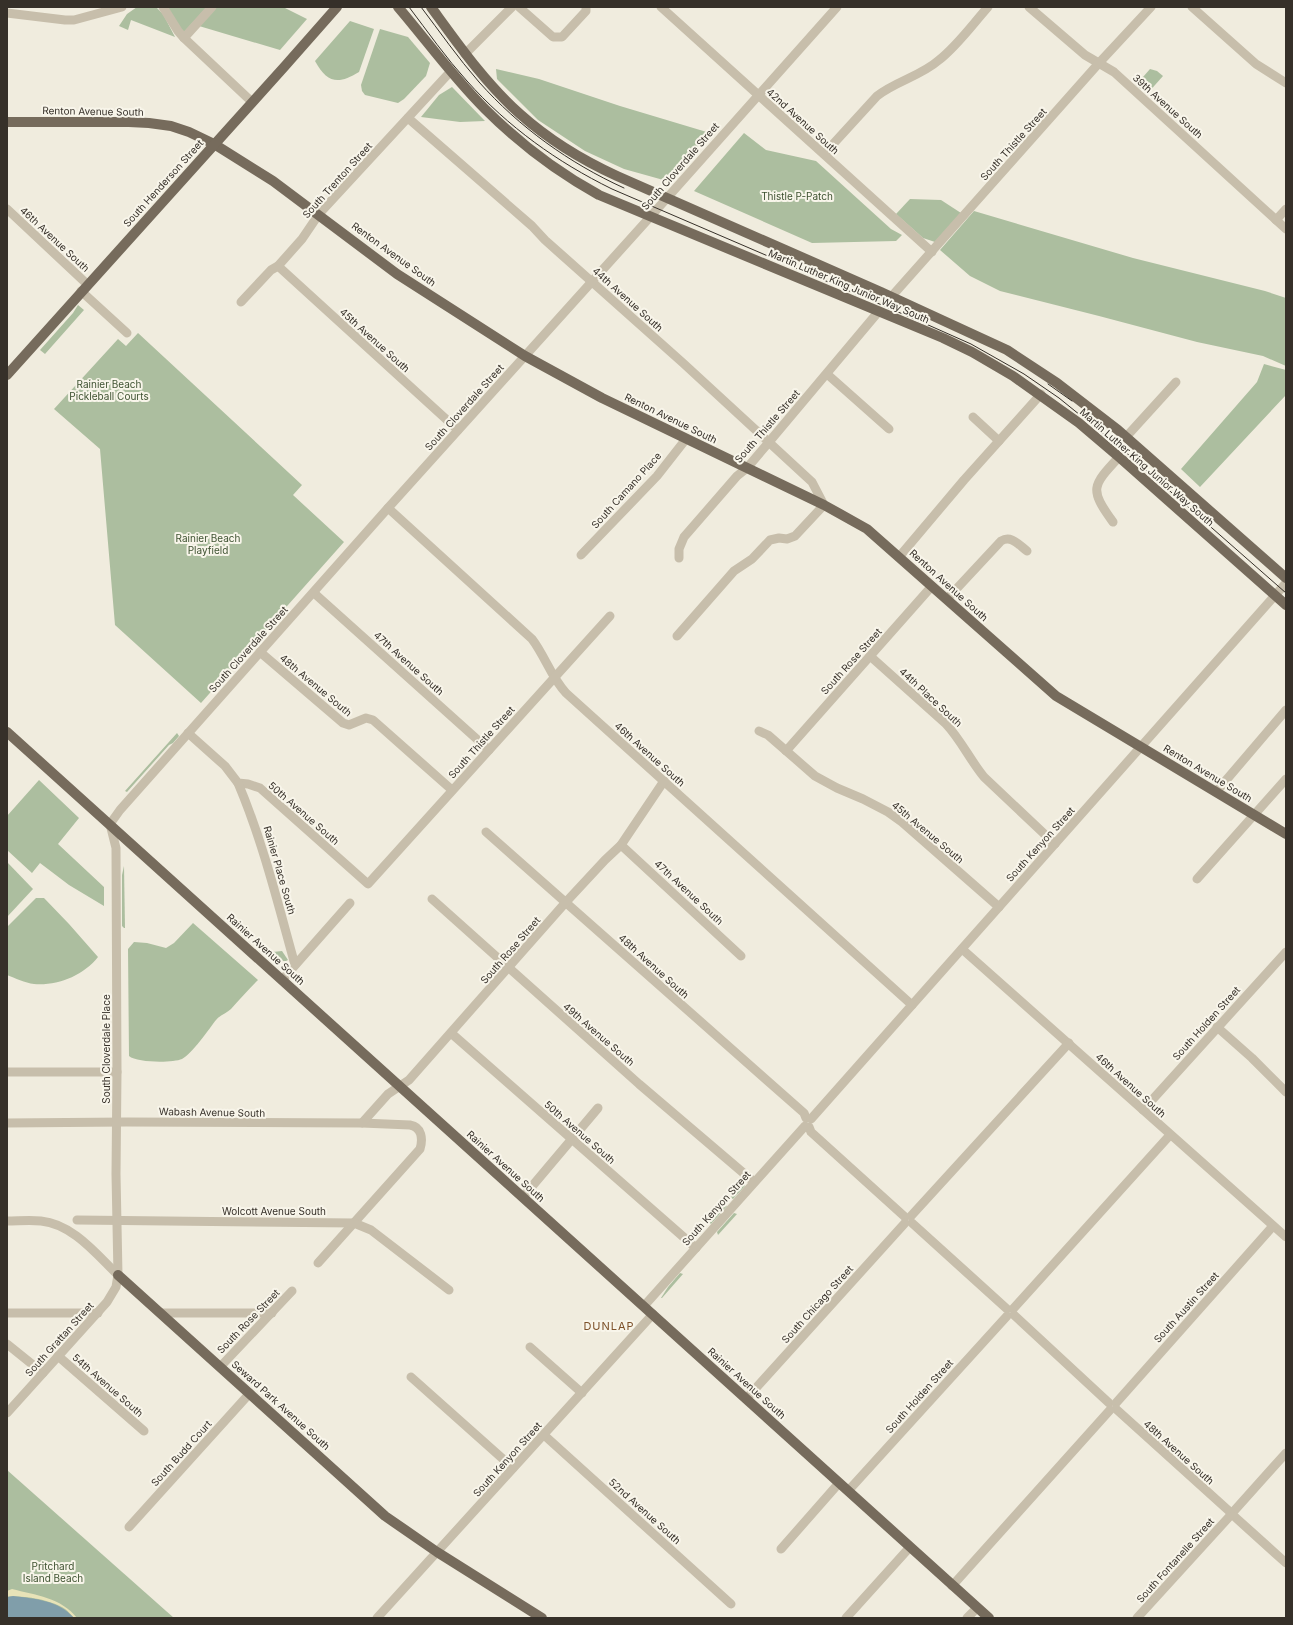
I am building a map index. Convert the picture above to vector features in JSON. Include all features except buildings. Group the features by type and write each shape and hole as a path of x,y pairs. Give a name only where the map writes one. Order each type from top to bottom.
{"main road":[{"name":"South Henderson Street","path":"7,375 337,7"},
{"name":"Martin Luther King Junior Way South","path":"398,7 484,109 542,159 561,172 594,192 879,311 972,352 1013,376 1079,423 1119,456 1286,604"},
{"name":"Martin Luther King Junior Way South","path":"431,7 465,54 515,109 553,140 593,165 892,296 1007,350 1057,382 1126,437 1286,578"},
{"name":"Renton Avenue South","path":"7,122 150,123 176,128 214,144 273,181 397,274 525,356 602,398 824,505 867,528 1056,696 1286,834"},
{"name":"Rainier Avenue South","path":"7,732 989,1618"},
{"name":"Seward Park Avenue South","path":"118,1275 385,1516 437,1552 542,1618"}],"street":[{"path":"7,12 69,20 122,7"},
{"path":"163,7 184,38 252,102"},
{"path":"184,38 212,7"},
{"path":"465,54 512,7"},
{"path":"520,7 553,37 562,37 586,11 586,7"},
{"name":"42nd Avenue South","path":"661,7 932,252"},
{"name":"South Cloverdale Street","path":"110,824 120,810 388,508 837,7"},
{"path":"824,154 877,96 886,89 915,75 939,60 988,7"},
{"name":"39th Avenue South","path":"1029,7 1085,55 1114,72 1286,229"},
{"name":"South Thistle Street","path":"892,296 1099,63 1151,7"},
{"path":"1192,7 1256,64 1286,83"},
{"name":"South Trenton Street","path":"241,302 302,240 319,214 451,71"},
{"name":"44th Avenue South","path":"408,118 532,226 812,482 824,505"},
{"name":"46th Avenue South","path":"7,209 127,333"},
{"path":"1276,220 1286,209"},
{"name":"45th Avenue South","path":"278,266 458,430"},
{"name":"South Thistle Street","path":"679,558 679,549 684,537 737,476 747,468 879,311"},
{"path":"827,374 889,429"},
{"path":"1126,437 1176,382"},
{"path":"899,557 1040,394"},
{"path":"973,417 999,441"},
{"name":"South Camano Place","path":"581,555 657,476 686,439"},
{"path":"1113,522 1101,505 1097,497 1096,490 1100,477 1119,456"},
{"path":"677,636 734,571 752,559 770,540 779,538 787,539 795,536 824,505"},
{"name":"46th Avenue South","path":"388,508 532,639 554,678 566,693 912,1004"},
{"path":"947,599 1000,541 1006,538 1010,539 1027,550"},
{"name":"South Kenyon Street","path":"644,1306 1286,583"},
{"name":"South Rose Street","path":"786,751 932,586"},
{"name":"47th Avenue South","path":"314,593 489,750"},
{"name":"South Thistle Street","path":"368,884 610,616"},
{"name":"48th Avenue South","path":"260,652 343,723 349,725 366,718 373,720 452,790"},
{"name":"44th Place South","path":"870,656 954,732 977,769 984,777 1055,844"},
{"path":"1216,792 1286,710"},
{"name":"45th Avenue South","path":"759,730 768,735 824,782 877,805 902,822 999,907"},
{"path":"188,733 225,766 238,783"},
{"path":"1196,879 1286,780"},
{"name":"South Rose Street","path":"362,1123 388,1094 409,1080 566,902 621,845 664,781"},
{"name":"50th Avenue South","path":"238,783 248,784 260,788 368,884"},
{"name":"Rainier Place South","path":"238,783 263,848 295,965"},
{"name":"South Cloverdale Place","path":"110,824 116,848 116,1174 118,1275"},
{"name":"48th Avenue South","path":"486,832 804,1113 811,1132 1286,1563"},
{"name":"47th Avenue South","path":"621,845 741,956"},
{"name":"49th Avenue South","path":"432,899 508,968 754,1182"},
{"path":"282,980 350,903"},
{"name":"46th Avenue South","path":"962,949 1286,1238"},
{"name":"South Holden Street","path":"1143,1110 1286,952"},
{"path":"1217,1027 1252,1058 1286,1092"},
{"name":"50th Avenue South","path":"451,1033 696,1248"},
{"name":"South Chicago Street","path":"746,1398 1069,1043"},
{"path":"7,1072 117,1072"},
{"path":"523,1197 598,1108"},
{"name":"Wabash Avenue South","path":"7,1123 362,1123 410,1125 417,1127 421,1133 422,1139 420,1149 354,1223"},
{"name":"South Holden Street","path":"848,1491 1170,1135"},
{"name":"Wolcott Avenue South","path":"77,1220 354,1223 371,1230 449,1290"},
{"name":"Seward Park Avenue South","path":"7,1221 42,1221 57,1224 80,1239 118,1275"},
{"path":"318,1263 354,1223"},
{"name":"South Austin Street","path":"952,1586 1273,1226"},
{"name":"South Grattan Street","path":"7,1412 113,1294 118,1275"},
{"name":"South Rose Street","path":"220,1366 292,1291"},
{"path":"7,1313 98,1312"},
{"path":"161,1313 272,1313"},
{"name":"South Kenyon Street","path":"377,1618 653,1314"},
{"path":"7,1344 43,1373"},
{"path":"530,1347 582,1393"},
{"name":"54th Avenue South","path":"58,1356 144,1431"},
{"path":"411,1377 513,1468"},
{"name":"South Budd Court","path":"129,1527 250,1393"},
{"name":"52nd Avenue South","path":"544,1434 731,1604"},
{"name":"South Fontanelle Street","path":"1137,1618 1286,1453"},
{"path":"781,1549 839,1483"},
{"path":"846,1618 910,1547"},
{"path":"968,1618 977,1608"}],"green space":[{"path":"137,7 156,7 163,14 175,37 131,20 128,30 119,26 127,14"},
{"path":"167,7 207,7 184,32 179,28"},
{"path":"216,7 283,7 307,19 280,50 199,26"},
{"path":"350,21 374,29 359,72 345,79 334,80 324,74 315,61"},
{"path":"380,29 408,37 430,63 426,76 404,99 398,103 365,95 362,91 361,85"},
{"path":"496,69 539,79 620,106 710,133 667,181 624,169 585,151 538,120 497,79"},
{"path":"1150,69 1157,71 1163,76 1147,94 1136,85"},
{"path":"452,87 485,121 460,122 421,117 439,95"},
{"name":"Thistle P-Patch","path":"744,133 766,150 816,161 891,229 902,235 896,241 812,243 694,191"},
{"path":"910,199 941,200 961,213 935,242 923,238 896,214"},
{"path":"974,211 1133,258 1265,291 1286,298 1286,366 1263,356 1197,342 1000,291 970,276 940,250"},
{"path":"78,305 84,310 45,354 40,350 73,313"},
{"name":"Rainier Beach Playfield","path":"138,333 302,485 293,495 344,542 201,703 115,625 100,449 54,409 118,339 126,346"},
{"path":"1264,364 1286,370 1286,395 1200,487 1181,469 1257,382"},
{"path":"177,733 179,736 173,743 169,745 127,792 125,791"},
{"path":"39,780 79,818 58,844 104,887 104,906 69,885 40,863 32,873 7,850 7,816"},
{"path":"7,862 33,889 7,917"},
{"path":"124,866 125,928 122,926 122,875"},
{"path":"36,898 44,898 98,957 85,970 60,981 43,984 24,982 7,975 7,927"},
{"path":"193,923 258,980 231,1009 218,1018 195,1047 182,1059 155,1062 133,1058 129,1056 128,949 134,942 147,943 166,948 174,943"},
{"path":"282,951 288,960 283,961 273,952"},
{"path":"745,1181 745,1186 733,1199 730,1197"},
{"path":"724,1204 727,1206 711,1224 709,1222"},
{"path":"734,1213 737,1214 718,1235 717,1232"},
{"path":"680,1273 683,1274 661,1298 668,1287"},
{"name":"Pritchard Island Beach","path":"7,1470 174,1618 7,1618"}],"sand":[{"name":"Pritchard Island Beach","path":"12,1589 48,1598 64,1606 77,1618 74,1618 66,1610 53,1603 37,1599 7,1597 7,1591"}],"water":[{"path":"13,1596 46,1601 61,1607 74,1618 7,1618 7,1597"}],"tram line":[{"path":"409,7 437,45 483,98 516,128 553,155 612,189 971,344 1024,374 1059,398 1122,449 1286,593"},
{"path":"421,7 471,73 511,114 528,129 564,155 624,188"},
{"path":"1048,384 1072,401"}],"district":[{"name":"DUNLAP","path":"609,1326"}],"park label":[{"name":"Rainier Beach Pickleball Courts","path":"109,390"}]}
